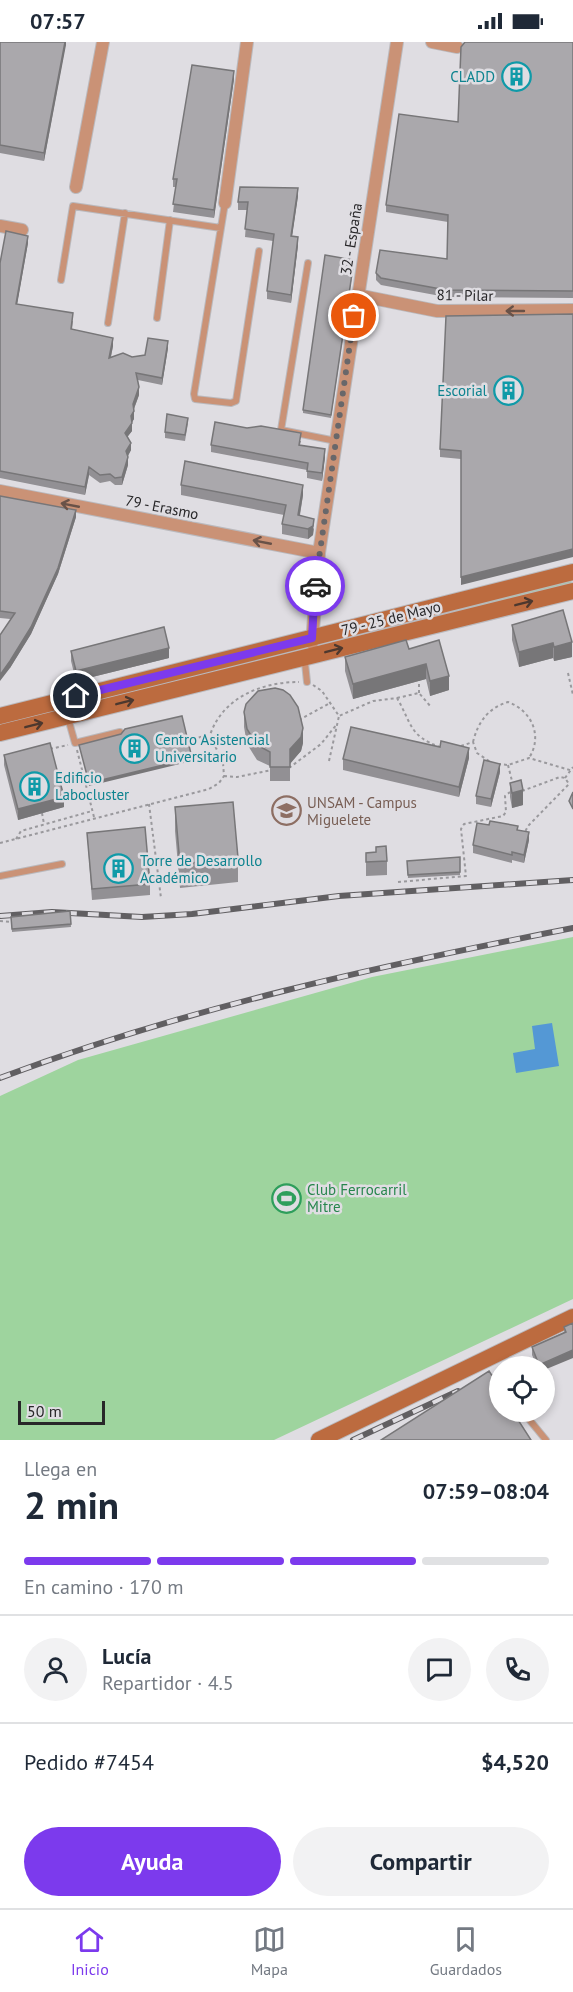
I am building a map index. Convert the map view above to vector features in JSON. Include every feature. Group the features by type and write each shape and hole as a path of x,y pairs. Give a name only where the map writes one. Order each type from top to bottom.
{"main road":[{"name":"79 - 25 de Mayo","path":"0,716 573,572"},
{"name":"79 - 25 de Mayo","path":"0,733 573,591"},
{"path":"319,1440 573,1317"}],"street":[{"path":"76,187 103,42"},
{"path":"225,203 247,42"},
{"name":"32 - España","path":"310,656 319,553 397,42"},
{"path":"432,42 457,47"},
{"path":"0,226 22,230"},
{"name":"81 - Pilar","path":"357,295 437,311 573,310"},
{"name":"79 - Erasmo","path":"0,491 319,553"}],"lane":[{"path":"225,203 195,399 231,403 236,400 259,251"},
{"path":"61,280 73,206 221,228"},
{"path":"108,323 125,213"},
{"path":"158,318 170,220"},
{"path":"308,263 281,430 336,441"},
{"path":"307,682 305,663 310,656"},
{"path":"64,700 75,743 120,732"},
{"path":"0,876 62,864"},
{"path":"484,1380 489,1378"},
{"path":"531,1422 546,1440"}],"path":[{"path":"568,673 573,695"},
{"path":"418,675 419,693 431,707"},
{"path":"0,843 209,789 219,783 224,776 223,763 210,735 215,719 233,702 275,682 307,682 322,691 339,716 329,761"},
{"path":"339,716 373,701 397,699 419,693"},
{"path":"397,699 416,736 427,742 448,747"},
{"path":"529,758 536,739 533,723 521,709 508,702 499,705 482,719 473,742 477,753 494,764 508,765 529,758 572,769 565,778"},
{"path":"298,721 330,703"},
{"path":"287,769 321,744 337,724"},
{"path":"187,740 210,735"},
{"path":"457,748 473,742"},
{"path":"44,751 75,743 94,817"},
{"path":"492,770 494,764"},
{"path":"508,765 515,796"},
{"path":"224,776 237,777 265,770 280,770"},
{"path":"398,882 466,876 461,829 464,824 503,816 506,812 507,792 521,792 560,777 565,778 569,784 567,787 528,826 525,832"},
{"path":"149,804 161,898"},
{"path":"16,839 21,831 93,811"},
{"path":"42,813 44,824"},
{"path":"0,921 11,922"}],"green space":[{"path":"571,581 572,584 338,642 337,638"},
{"name":"Club Ferrocarril Mitre","path":"573,937 573,1299 274,1440 0,1440 0,1096 78,1060 372,977"}],"water":[{"path":"552,1023 559,1066 516,1073 513,1053 535,1049 532,1026"}],"building":[{"path":"0,42 65,42 44,153 0,145"},
{"path":"465,42 573,42 573,291 446,290 381,278 376,273 380,250 447,259 448,215 386,205 399,114 458,122 461,47"},
{"path":"192,65 234,71 214,210 173,204 177,179 173,179"},
{"path":"240,187 298,188 291,236 298,237 291,295 267,291 274,234 245,229 248,202 238,202"},
{"path":"6,231 28,236 16,304 73,313 71,329 113,338 109,358 123,353 132,357 145,355 148,338 168,341 162,378 136,373 139,387 133,404 132,423 125,433 131,443 126,451 128,457 122,477 115,478 110,474 100,475 89,467 85,487 0,471 0,263"},
{"path":"325,255 354,260 331,415 303,410"},
{"name":"Escorial","path":"573,314 573,549 461,577 461,451 440,449 446,316"},
{"path":"167,414 188,418 185,435 165,432"},
{"path":"215,422 247,428 261,426 301,433 299,445 325,449 322,473 307,471 308,463 211,445"},
{"path":"185,461 303,485 298,515 314,519 313,526 308,529 282,524 286,505 181,485"},
{"path":"0,496 76,510 58,568 31,627 0,675 0,635 15,613 0,611"},
{"path":"563,610 572,642 554,647 553,643 519,652 512,625"},
{"path":"164,627 169,648 76,671 71,651"},
{"path":"406,640 409,649 439,640 449,676 430,681 426,664 353,684 345,657"},
{"path":"275,688 290,695 298,707 303,728 301,737 290,749 290,767 270,767 270,752 257,745 247,729 244,712 246,704 258,691"},
{"name":"Centro Asistencial Universitario","path":"182,716 192,758 89,783 79,745 121,734 125,729"},
{"path":"351,727 440,747 441,741 469,748 459,787 343,759"},
{"name":"Edificio Labocluster","path":"50,743 64,797 18,809 4,755"},
{"path":"484,760 500,764 491,799 476,796"},
{"path":"521,780 523,790 512,793 510,783"},
{"path":"573,792 573,809 569,801"},
{"path":"233,802 238,858 180,864 175,807"},
{"path":"490,821 518,826 517,830 529,832 524,855 512,852 512,855 473,845 477,823 489,825"},
{"name":"Torre de Desarrollo Académico","path":"145,827 150,884 92,889 87,833"},
{"path":"386,846 387,861 366,862 366,853 376,852 376,847"},
{"path":"460,857 460,872 408,875 407,861"},
{"path":"70,911 71,924 12,929 11,917"},
{"path":"573,1323 573,1350 555,1358 555,1356 536,1356 532,1347 566,1332 564,1327"},
{"path":"489,1371 489,1422 519,1422 531,1440 381,1440"}],"railway":[{"path":"0,916 52,912 142,917 192,914 339,896 573,880"},
{"path":"0,1078 141,1030 284,991 573,928"},
{"path":"353,1440 458,1391"}],"way so far":[{"path":"315,586 354,316"}],"place":[{"name":"CLADD","path":"516,76"},
{"name":"Escorial","path":"508,390"},
{"name":"Centro Asistencial Universitario","path":"134,748"},
{"name":"Edificio Labocluster","path":"34,786"},
{"name":"UNSAM - Campus Miguelete","path":"286,811"},
{"name":"Torre de Desarrollo Académico","path":"119,869"},
{"name":"Club Ferrocarril Mitre","path":"286,1198"}],"route":[{"path":"76,696 312,638 315,586"}]}
